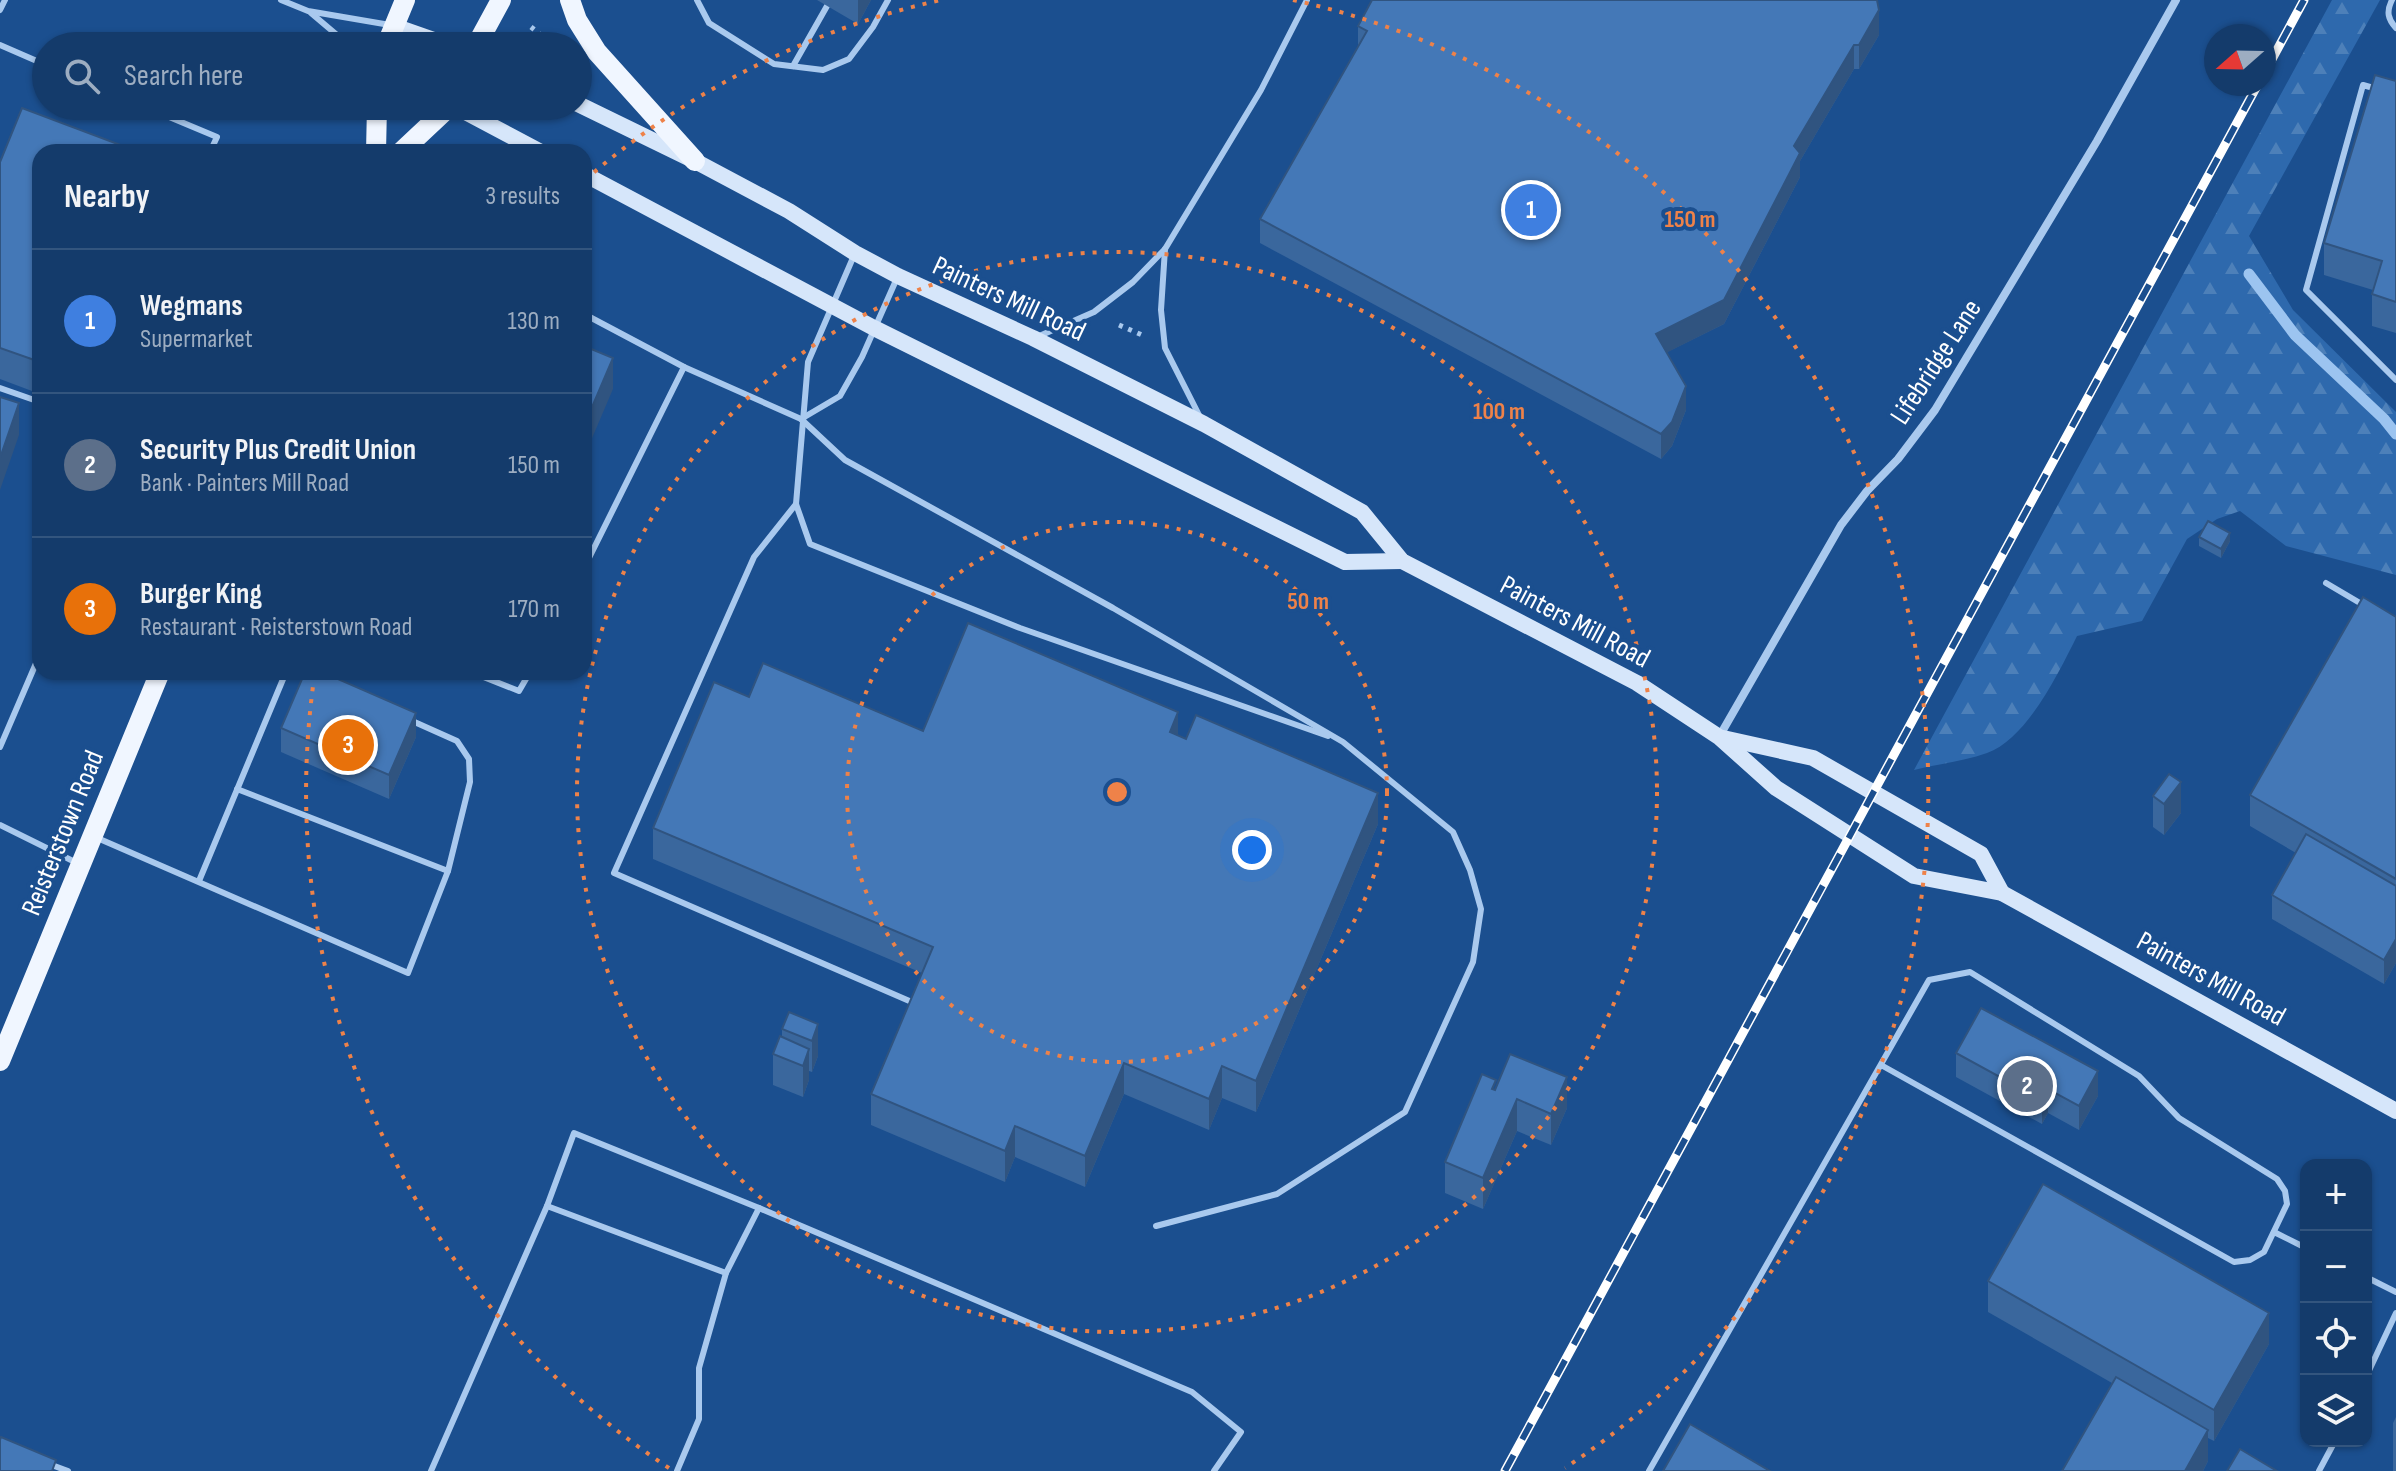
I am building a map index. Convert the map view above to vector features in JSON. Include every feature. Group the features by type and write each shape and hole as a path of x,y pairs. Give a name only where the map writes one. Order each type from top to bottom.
{"main road":[{"path":"392,32 405,0"},
{"path":"484,32 501,0"},
{"path":"570,0 584,32"},
{"path":"394,26 411,32"},
{"path":"592,44 695,161"},
{"name":"Painters Mill Road","path":"592,111 789,211 898,276 1033,338 1204,424 1362,512 1402,561 1637,683 1719,737 1776,788 1914,876 2002,893 2396,1111"},
{"path":"376,144 377,120"},
{"path":"410,144 436,120"},
{"path":"479,120 526,144"},
{"name":"Painters Mill Road","path":"592,178 874,328 1345,562 1402,561"},
{"name":"Reisterstown Road","path":"0,1061 157,680"},
{"name":"Painters Mill Road","path":"1719,737 1813,758 1981,854 2002,893"}],"street":[{"name":"Lifebridge Lane","path":"1719,737 1841,525 1935,410 2097,141 2176,0"}],"lane":[{"path":"0,10 5,0"},
{"path":"281,0 308,11 394,26"},
{"path":"697,0 709,23 774,64 823,70 849,59 888,0"},
{"path":"1033,338 1094,312 1133,282 1165,249 1261,90 1307,0"},
{"path":"2392,0 2388,18 2396,28"},
{"path":"793,66 827,6"},
{"path":"308,11 333,32"},
{"path":"0,45 32,59"},
{"path":"2385,92 2363,85 2306,290 2396,380"},
{"path":"176,120 217,137 214,144"},
{"path":"1165,249 1161,310 1165,348 1204,424"},
{"path":"855,253 808,362 796,504 810,544 1020,628 1343,742"},
{"path":"801,419 840,396 862,357 898,276"},
{"path":"592,318 684,367 801,419 845,460 1113,608 1343,742 1453,832 1470,870 1481,909 1473,962 1405,1112 1277,1194 1156,1226"},
{"path":"592,552 684,367"},
{"path":"0,388 32,399"},
{"path":"796,504 754,557 614,873 921,1006"},
{"path":"2326,583 2373,610"},
{"path":"0,747 32,673"},
{"path":"199,881 285,680"},
{"path":"311,680 319,683"},
{"path":"491,680 519,691 525,680"},
{"path":"93,836 408,973 448,871 470,782 469,759 457,741 399,715"},
{"path":"237,789 448,871"},
{"path":"0,825 81,864"},
{"path":"1649,1471 1929,980 1970,972 2139,1076 2179,1118 2277,1179 2285,1191 2287,1204 2264,1252 2250,1260 2234,1262 1881,1065"},
{"path":"431,1471 547,1206 574,1133 1192,1392 1241,1432 1214,1471"},
{"path":"547,1206 726,1273"},
{"path":"677,1471 699,1419 699,1368 726,1273 759,1208"},
{"path":"2274,1232 2300,1245"},
{"path":"2372,1280 2396,1292"},
{"path":"2367,1375 2396,1313"},
{"path":"2319,1471 2332,1447"},
{"path":"41,1461 68,1471"}],"path":[{"path":"531,27 537,32"},
{"path":"1119,325 1146,337"}],"green space":[{"path":"2332,0 2380,0 2249,236 2293,310 2396,412 2396,575 2286,546 2240,511 2217,519 2187,539 2142,621 2077,636 2040,703 2002,745 1978,756 1914,770"}],"building":[{"path":"1372,0 1877,0 1879,10 1859,45 1854,45 1794,146 1800,153 1724,300 1656,334 1686,386 1672,422 1661,434 1260,219 1367,31 1358,26"},
{"path":"2375,75 2396,81 2396,302 2372,294 2382,261 2324,243"},
{"path":"22,108 32,112 32,120 54,120 118,144 32,144 32,359 0,348 0,162"},
{"path":"592,349 613,358 592,407"},
{"path":"0,397 19,403 0,458"},
{"path":"2208,521 2230,533 2221,549 2199,537"},
{"path":"2363,597 2396,617 2396,879 2250,795"},
{"path":"968,623 1178,712 1170,732 1186,739 1196,715 1378,793 1256,1081 1222,1066 1209,1099 1124,1063 1085,1156 1015,1126 1005,1151 871,1094 933,947 653,828 714,682 749,697 763,663 923,731"},
{"path":"302,680 340,680 416,713 389,775 281,728"},
{"path":"2169,774 2181,782 2164,804 2153,796"},
{"path":"2306,834 2396,886 2396,939 2384,960 2272,895"},
{"path":"1981,1008 2098,1071 2079,1106 2048,1089 2042,1100 1956,1053"},
{"path":"789,1012 818,1024 812,1041 782,1029"},
{"path":"780,1036 809,1049 803,1066 773,1054"},
{"path":"1510,1054 1567,1077 1551,1114 1517,1099 1483,1178 1445,1162 1482,1074 1496,1080 1492,1089 1495,1090"},
{"path":"2043,1184 2269,1313 2214,1410 1988,1281"},
{"path":"2116,1377 2208,1430 2185,1471 2062,1471"},
{"path":"1690,1424 1770,1471 1663,1471"},
{"path":"1,1437 56,1460 52,1471 0,1471"},
{"path":"2240,1449 2277,1471 2227,1471"}],"waterway":[{"path":"2249,274 2295,335 2396,434"}],"railway":[{"path":"2276,52 2304,0"},
{"path":"1505,1471 2251,96"}],"place":[{"name":"Wegmans","path":"1531,210"},
{"name":"Burger King","path":"348,745"},
{"name":"Security Plus Credit Union","path":"2027,1086"}]}
